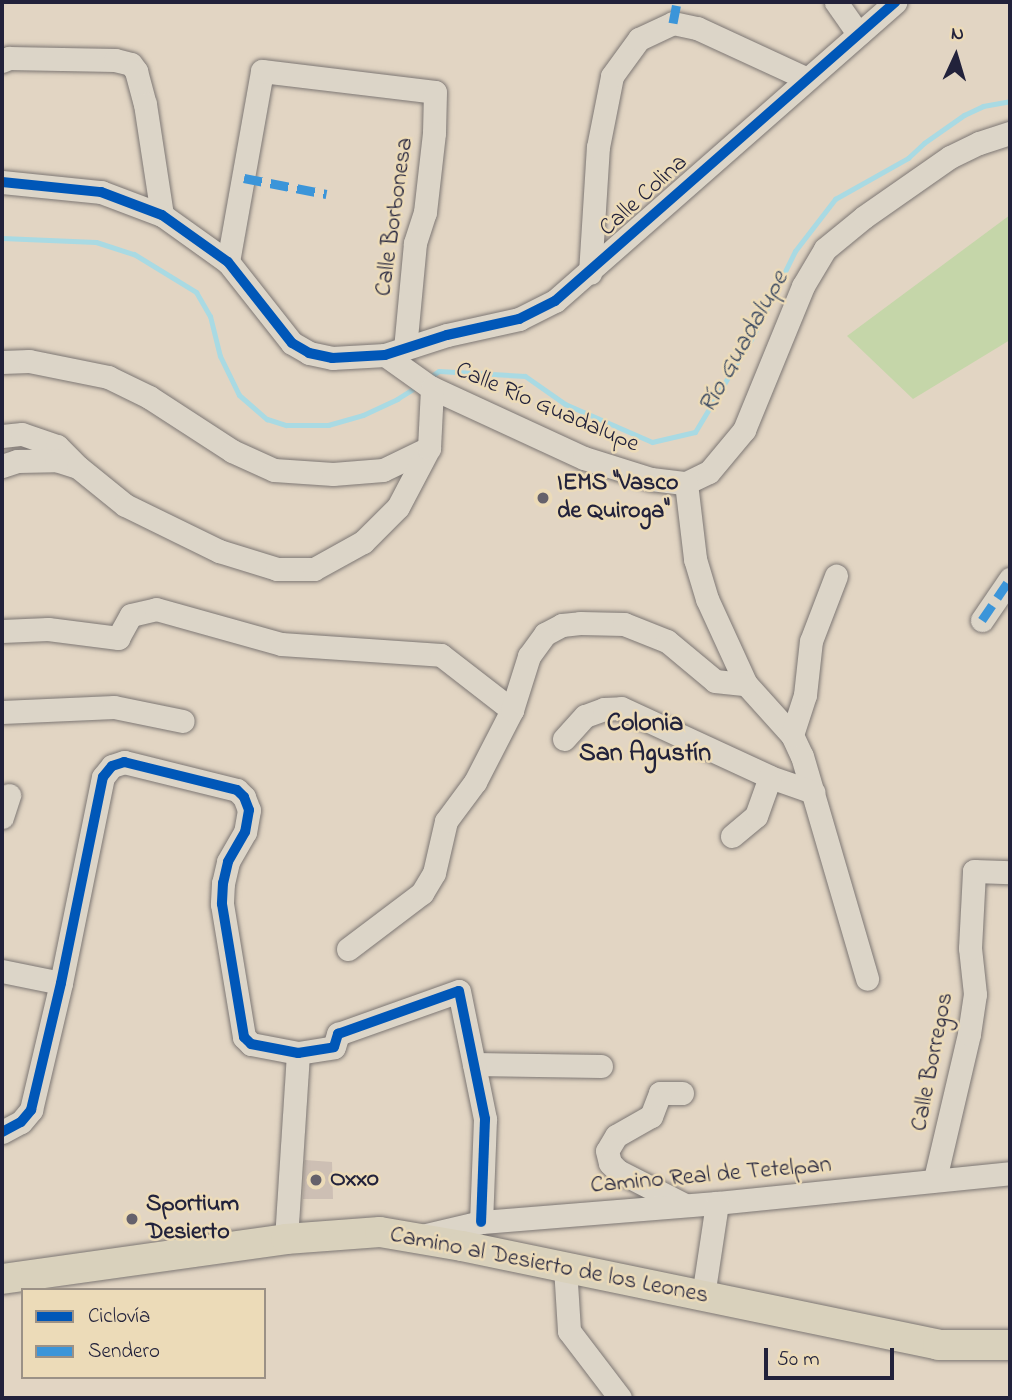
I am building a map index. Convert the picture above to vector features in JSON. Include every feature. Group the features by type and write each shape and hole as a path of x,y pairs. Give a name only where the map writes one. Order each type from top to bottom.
{"main road":[{"name":"Camino al Desierto de los Leones","path":"2,1279 286,1239 380,1232 418,1237 938,1345 1010,1345"}],"street":[{"path":"836,2 858,34"},
{"name":"Calle Colina","path":"395,352 520,318 555,301 590,273 805,78 895,2"},
{"path":"590,273 598,146 612,76 639,39 673,23 697,28 805,78"},
{"path":"2,61 9,58 102,60 131,64 145,104 162,215"},
{"name":"Calle Borbonesa","path":"228,262 262,71 435,92 434,133 425,212 415,243 395,352"},
{"path":"867,979 813,792 792,735 746,684 707,599 695,559 686,483 709,472 744,430 803,286 825,249 864,216 950,157 979,143 1010,133"},
{"path":"2,182 101,192 162,215 228,262 292,343 300,348 332,358 395,352"},
{"name":"Calle Río Guadalupe","path":"395,352 425,383 584,458 651,479 686,483"},
{"path":"2,362 29,361 108,377 149,397 232,451 274,470 333,474 383,470 429,448"},
{"path":"2,436 22,434 57,446 125,505 219,551 277,569 314,569 363,542 398,507 429,448 425,383"},
{"path":"2,466 17,461 56,460 78,467"},
{"path":"792,735 806,695 811,641 836,576"},
{"path":"982,620 1010,579"},
{"path":"2,631 48,629 118,638 131,615 156,609 281,644 441,655 512,710"},
{"path":"348,949 422,893 434,873 446,821 475,782 512,710 529,656 545,634 562,625 624,624 667,641 715,681 746,684"},
{"path":"2,712 114,707 183,721"},
{"path":"564,739 585,716 604,709 621,708 770,777 813,792"},
{"path":"2,1132 20,1122 31,1110 61,983 103,777 112,766 124,762 237,790 244,797 249,810 245,832 228,862 222,904 244,1037 258,1047 298,1053 334,1047 338,1034 459,992 485,1119 481,1222"},
{"path":"732,836 756,816 770,777"},
{"path":"2,817 9,795"},
{"name":"Calle Borregos","path":"935,1180 970,1034 975,994 970,948 974,871 1010,872"},
{"path":"2,971 61,983"},
{"path":"286,1239 298,1053"},
{"path":"474,1064 601,1066"},
{"path":"682,1093 660,1093 651,1116 616,1136 607,1151 610,1163 618,1171 686,1205"},
{"name":"Camino Real de Tetelpan","path":"418,1237 481,1222 717,1203 1010,1173"},
{"path":"703,1296 717,1203"},
{"path":"565,1267 569,1331 620,1398"}],"green space":[{"path":"1010,215 1010,340 913,399 847,336"}],"building":[{"name":"Oxxo","path":"305,1160 332,1162 333,1199 303,1199"}],"waterway":[{"name":"Río Guadalupe","path":"427,379 439,371 525,376 565,404 652,442 695,432 753,336 795,251 835,199 908,158 924,143 964,115 983,106 1010,101"},
{"name":"Río Guadalupe","path":"2,238 96,242 134,254 196,292 210,316 220,356 239,395 267,419 286,425 328,425 363,415 419,385"}],"marked path":[{"path":"673,23 677,2"},
{"path":"244,178 326,194"},
{"path":"982,620 1010,579"}],"cycle path":[{"path":"2,182 101,192 162,215 228,262 292,343 309,353 332,358 385,355 447,335 519,319 555,301 895,2"},
{"path":"2,1132 21,1122 31,1110 61,983 103,777 112,766 124,762 237,790 244,797 249,810 245,832 228,862 222,904 244,1037 251,1044 298,1053 334,1047 338,1034 459,991 485,1119 481,1222"}],"place":[{"name":"IEMS \"Vasco de Quiroga\"","path":"543,498"},
{"name":"Oxxo","path":"316,1180"},
{"name":"Sportium Desierto","path":"132,1219"}],"district":[{"name":"Colonia San Agustín","path":"645,740"}]}
